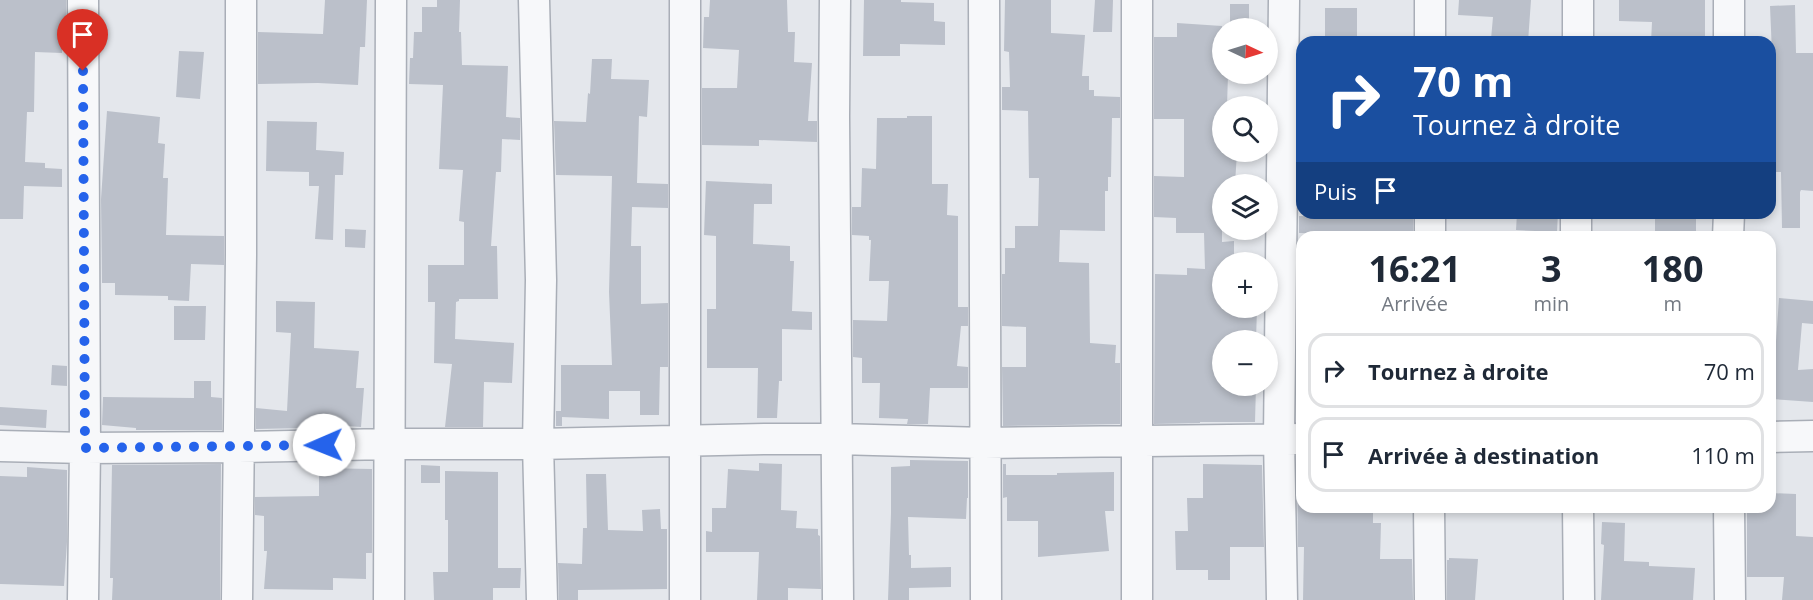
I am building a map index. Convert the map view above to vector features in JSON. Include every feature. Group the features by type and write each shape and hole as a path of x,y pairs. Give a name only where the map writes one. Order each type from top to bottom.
{"street":[{"path":"83,0 85,448 83,600"},
{"path":"237,600 241,0"},
{"path":"389,600 391,0"},
{"path":"534,0 541,280 538,444 542,600"},
{"path":"685,0 685,600"},
{"path":"835,0 838,600"},
{"path":"984,0 986,600"},
{"path":"1137,0 1137,600"},
{"path":"1282,600 1291,439 1284,0"},
{"path":"1430,36 1431,0"},
{"path":"1578,0 1578,36"},
{"path":"1729,0 1729,36"},
{"path":"1776,437 1813,436"},
{"path":"0,446 238,447 837,439 985,443 1291,439"},
{"path":"1429,513 1430,600"},
{"path":"1578,513 1579,600"},
{"path":"1729,513 1730,600"}],"building":[{"path":"0,0 66,0 62,53 35,52 34,112 27,112 25,162 45,163 45,168 62,169 62,187 24,186 23,219 0,219"},
{"path":"325,0 367,0 365,47 360,47 358,85 258,84 258,32 323,34"},
{"path":"437,0 460,0 459,32 461,32 462,65 508,66 506,117 520,118 520,140 502,139 501,172 496,172 491,246 497,246 498,299 459,299 456,302 455,339 514,343 512,383 484,382 483,427 445,427 452,364 434,363 435,302 428,302 428,265 464,265 464,222 459,221 463,170 439,169 443,85 409,84 414,32 422,32 422,7 437,7"},
{"path":"710,0 787,0 788,32 795,32 794,62 812,63 808,121 817,121 817,142 759,140 759,146 702,145 702,88 737,88 739,50 703,48 704,17 709,17"},
{"path":"864,0 934,3 934,21 945,22 945,45 900,44 900,56 863,56"},
{"path":"1005,0 1051,0 1051,33 1085,35 1082,76 1089,76 1089,90 1094,90 1094,96 1120,97 1120,118 1112,118 1111,177 1108,177 1108,191 1105,191 1105,231 1060,230 1059,262 1089,263 1090,343 1116,345 1115,363 1120,363 1120,424 1003,426 1002,367 1026,367 1026,327 1002,326 1002,274 1005,274 1005,248 1015,248 1015,226 1038,226 1039,178 1029,178 1028,111 1002,110 1002,87 1010,87 1009,52 1004,51"},
{"path":"1095,0 1113,0 1112,32 1093,32"},
{"path":"1459,0 1531,0 1528,36 1491,36 1493,17 1458,15"},
{"path":"1619,0 1705,0 1705,36 1651,36 1652,22 1619,21"},
{"path":"1230,4 1249,4 1249,18 1230,18"},
{"path":"1795,5 1796,53 1813,53 1813,191 1801,190 1800,192 1800,228 1782,228 1781,172 1776,172 1776,36 1771,36 1770,6"},
{"path":"1325,8 1357,8 1357,36 1325,36"},
{"path":"1177,23 1212,25 1212,84 1228,84 1227,96 1212,96 1212,162 1236,162 1236,174 1212,174 1212,240 1234,241 1234,252 1212,252 1212,318 1257,318 1256,330 1212,330 1212,396 1256,396 1255,422 1154,424 1155,274 1187,275 1187,268 1205,269 1204,233 1176,233 1176,218 1154,217 1154,176 1184,177 1184,119 1154,119 1154,37 1177,37"},
{"path":"179,51 204,52 200,99 176,97"},
{"path":"592,59 612,59 611,79 649,80 647,117 639,116 637,183 668,184 668,208 632,207 631,246 641,246 641,304 668,303 668,367 660,367 659,415 640,415 640,391 609,391 609,419 562,417 562,426 556,426 556,411 561,411 561,365 612,365 609,292 612,176 556,175 554,121 586,122"},
{"path":"107,111 160,117 158,143 165,144 163,178 168,178 166,235 224,236 224,265 191,264 189,301 168,300 168,296 115,295 115,283 102,283 101,199"},
{"path":"907,116 932,116 932,184 948,184 947,215 958,216 958,307 968,307 968,326 961,326 957,366 968,367 968,388 930,388 928,424 907,424 908,419 879,418 880,383 862,383 862,358 853,357 853,320 887,321 889,281 869,281 871,240 869,236 852,235 852,207 861,207 862,168 876,169 877,118 907,118"},
{"path":"267,121 317,122 316,150 344,152 343,175 335,175 333,240 315,239 319,186 309,186 309,172 266,171"},
{"path":"706,181 772,184 772,204 754,204 753,244 790,246 790,261 794,261 792,311 812,312 812,330 782,329 782,381 779,381 777,418 757,418 758,368 707,368 707,309 716,309 716,236 704,235"},
{"path":"1299,219 1413,219 1413,231 1299,231"},
{"path":"1517,219 1558,219 1557,231 1516,230"},
{"path":"1655,219 1696,219 1696,231 1655,231"},
{"path":"345,229 366,230 365,248 345,247"},
{"path":"1779,298 1813,301 1813,324 1802,323 1798,370 1813,369 1813,402 1776,399"},
{"path":"276,301 315,302 314,348 359,351 356,388 364,388 361,427 306,423 305,428 256,429 256,408 287,411 291,333 276,332"},
{"path":"174,306 206,306 205,340 174,340"},
{"path":"52,365 67,366 67,386 51,385"},
{"path":"194,381 211,381 211,397 222,398 222,430 136,430 136,428 102,425 103,397 194,398"},
{"path":"0,407 47,410 46,428 0,425"},
{"path":"910,460 968,461 966,519 908,517 911,568 951,567 951,587 909,588 909,600 888,600 891,467 910,466"},
{"path":"759,463 782,464 781,510 797,511 796,528 818,529 821,589 788,588 788,600 757,600 759,552 706,552 706,531 712,532 712,508 726,508 728,469 759,471"},
{"path":"221,464 220,600 112,600 113,578 110,578 112,465"},
{"path":"1003,464 1006,464 1006,475 1114,472 1114,511 1105,511 1109,551 1038,557 1038,521 1007,521 1007,497 1003,498"},
{"path":"1203,464 1262,465 1264,547 1230,547 1230,580 1208,580 1208,570 1176,570 1175,531 1188,531 1187,498 1203,498"},
{"path":"421,465 440,466 440,483 421,483"},
{"path":"27,467 67,470 67,542 64,586 0,584 0,476 27,477"},
{"path":"319,468 372,469 372,553 366,553 366,579 333,578 333,590 264,589 267,551 264,551 264,516 255,515 255,497 319,496"},
{"path":"445,471 498,472 498,568 521,568 520,588 493,588 493,600 434,600 433,572 448,572"},
{"path":"586,474 606,474 608,530 643,531 642,510 660,509 661,529 667,529 667,589 578,590 578,600 559,600 558,563 582,564 583,528 587,528"},
{"path":"1776,493 1796,494 1796,536 1813,537 1813,600 1782,600 1784,577 1747,577 1747,513 1776,513"},
{"path":"1298,513 1373,513 1373,523 1381,523 1380,559 1412,559 1413,600 1303,600 1304,547 1298,547"},
{"path":"1602,522 1625,523 1624,561 1649,562 1649,566 1695,568 1693,600 1601,600 1604,545 1601,544"},
{"path":"1449,558 1478,559 1475,600 1447,600 1447,560"}],"route":[{"path":"83,71 85,448 324,445"}]}
